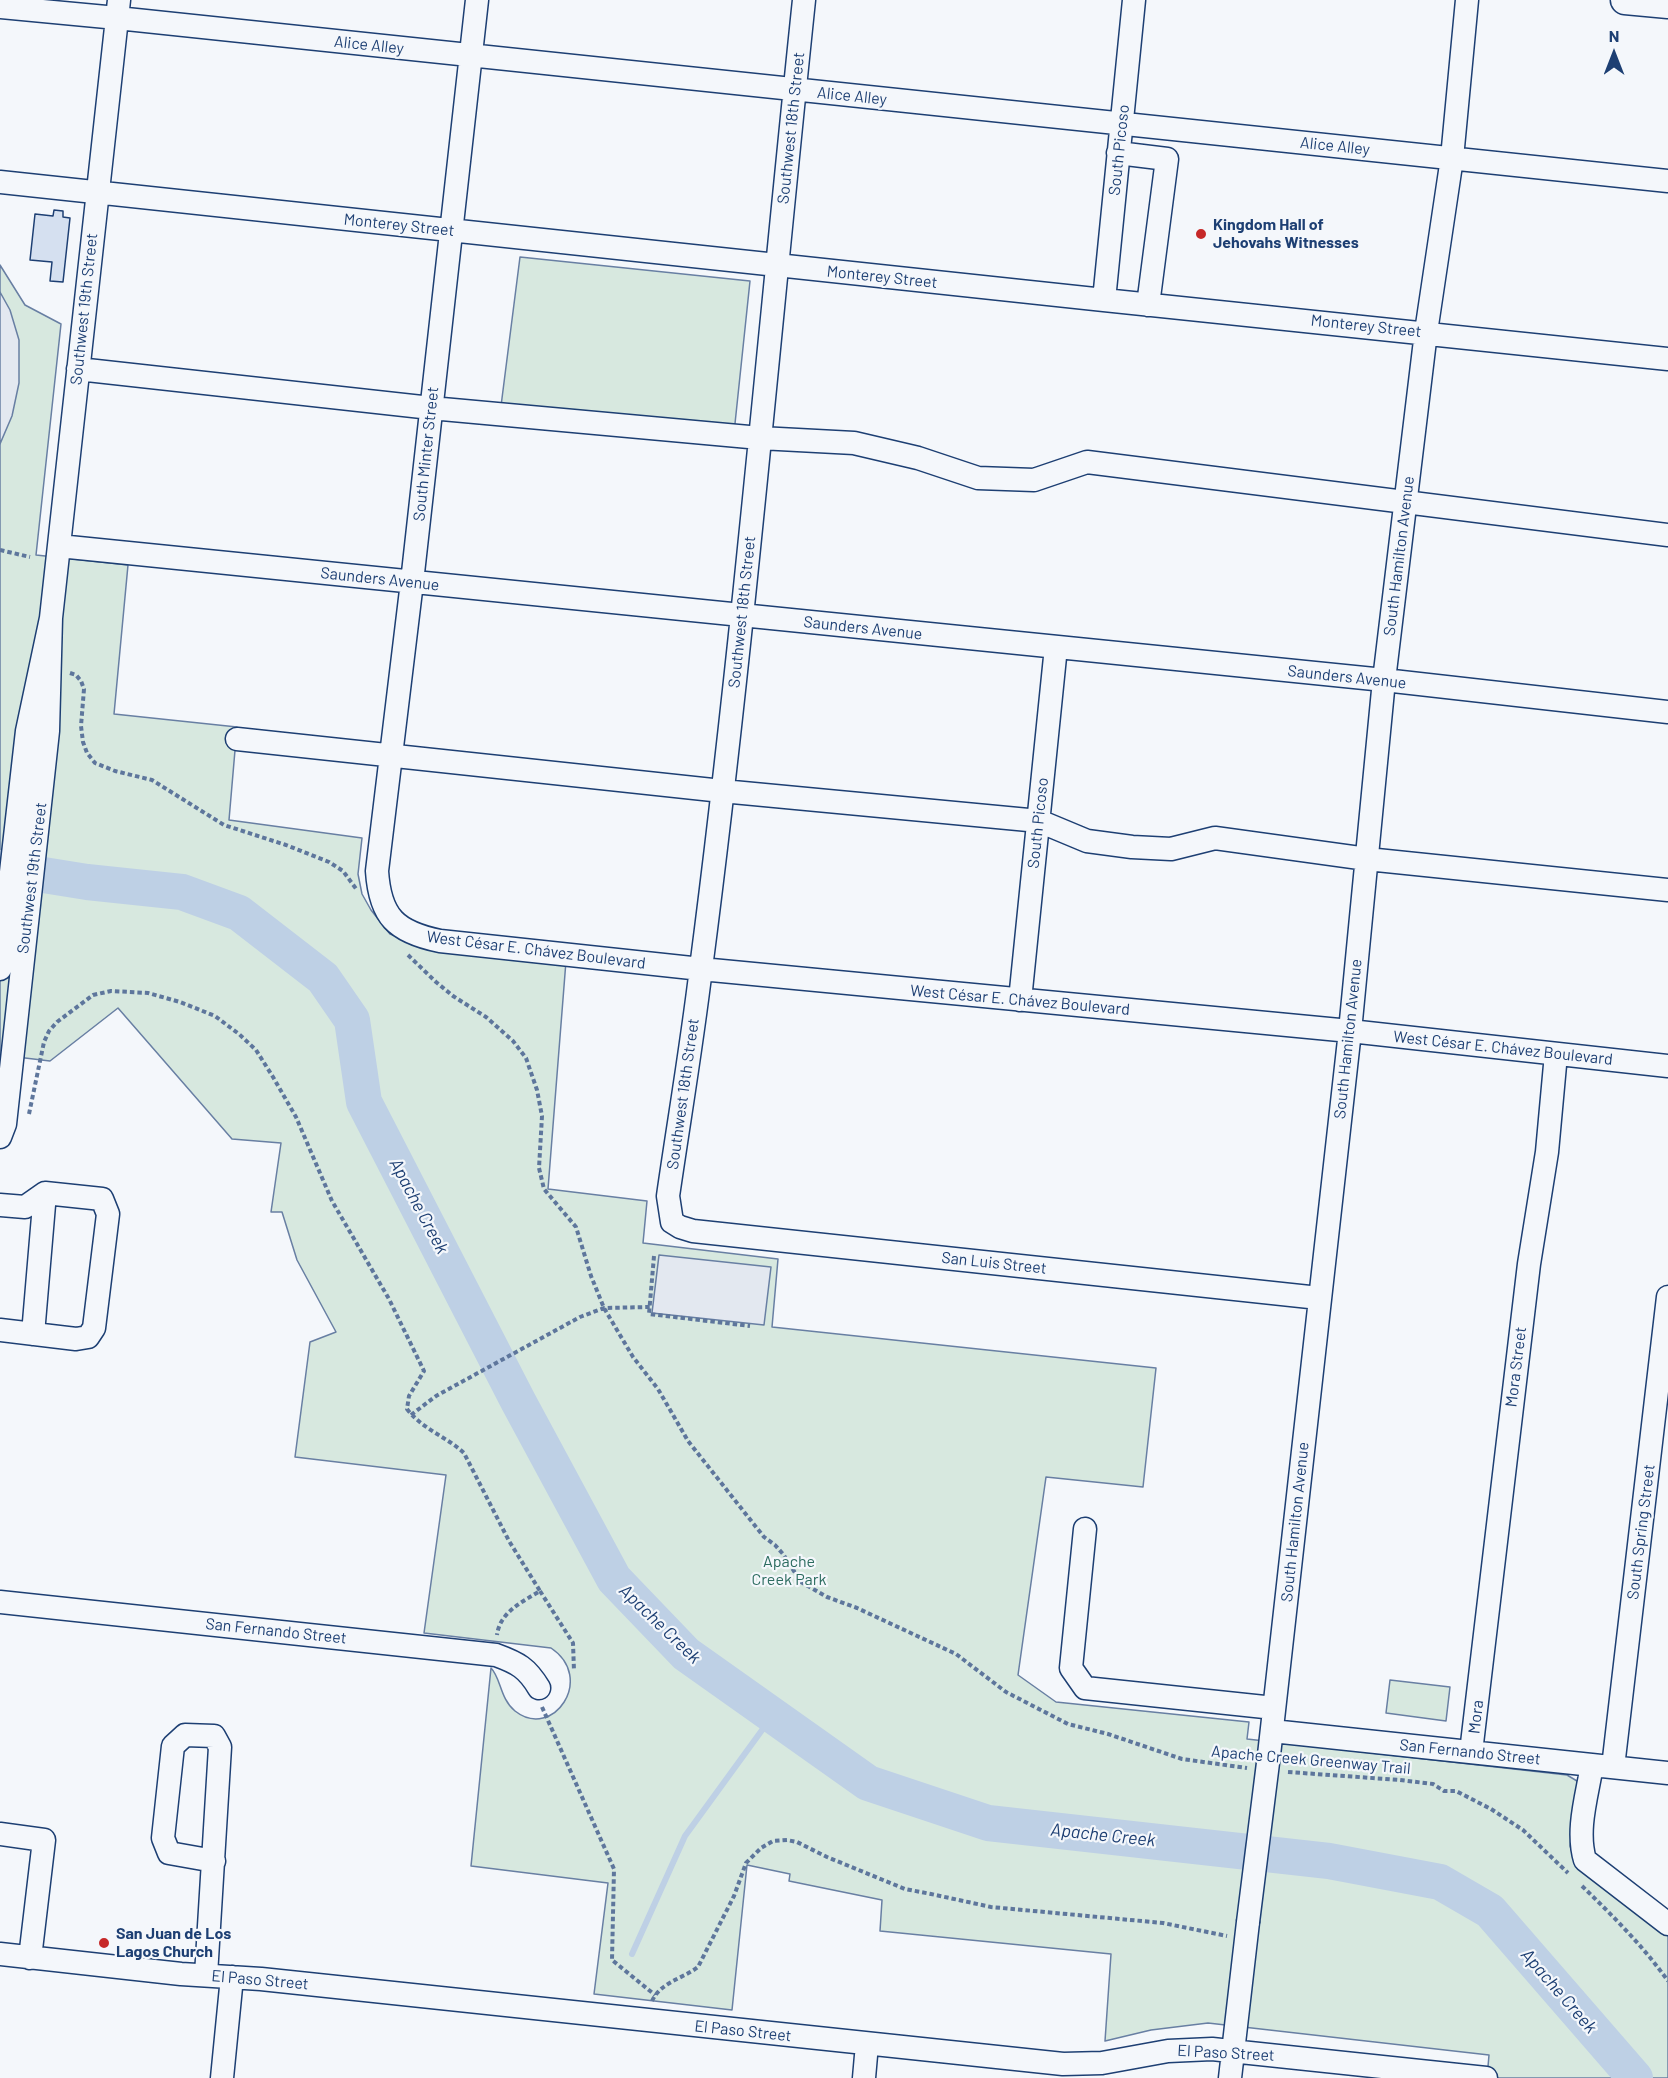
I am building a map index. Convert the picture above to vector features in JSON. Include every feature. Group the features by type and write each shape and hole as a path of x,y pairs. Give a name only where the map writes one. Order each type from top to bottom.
{"main road":[{"path":"1625,0 1668,4"}],"street":[{"name":"South Minter Street","path":"384,907 377,871 412,582 477,0"},
{"name":"Southwest 18th Street","path":"672,1222 668,1196 701,969 742,616 804,0"},
{"name":"South Picoso","path":"1104,300 1134,0"},
{"name":"South Hamilton Avenue","path":"1230,2078 1268,1765 1350,1031 1384,680 1426,332 1452,158 1467,0"},
{"name":"Alice Alley","path":"0,7 118,9 471,55 1668,181"},
{"name":"Southwest 19th Street","path":"9,956 41,809 48,731 51,618 118,9"},
{"path":"1118,153 1167,159 1148,305"},
{"name":"Monterey Street","path":"0,182 1668,359"},
{"path":"78,369 431,408 760,438 854,443 918,458 978,478 1034,480 1087,462 1668,535"},
{"name":"Saunders Avenue","path":"59,546 1384,680 1668,712"},
{"name":"Southwest 19th Street","path":"0,1137 5,1124 9,956 18,809 27,731 51,618"},
{"name":"South Picoso","path":"1020,1000 1056,647"},
{"path":"237,739 1039,821 1087,841 1132,847 1171,849 1215,838 1367,859 1668,890"},
{"name":"West César E. Chávez Boulevard","path":"384,907 395,922 407,931 418,937 440,941 701,969 1350,1031 1668,1066"},
{"name":"Mora Street","path":"1480,1682 1529,1264 1547,1152 1556,1054"},
{"path":"0,1205 25,1207 45,1193 102,1199 108,1214 94,1328 88,1337 76,1339 0,1330"},
{"path":"33,1334 45,1193"},
{"name":"San Luis Street","path":"672,1222 693,1231 1319,1298"},
{"name":"South Spring Street","path":"1668,1297 1602,1766 1582,1826 1581,1848 1585,1860 1668,1924"},
{"name":"San Fernando Street","path":"1085,1529 1071,1668 1085,1688 1471,1752 1668,1773"},
{"name":"San Fernando Street","path":"0,1602 496,1655 518,1664 530,1674 539,1688"},
{"name":"Mora","path":"1471,1752 1480,1682"},
{"path":"206,1976 214,1861 220,1747 214,1736 185,1735 173,1746 163,1838 169,1853 214,1861"},
{"path":"0,1834 44,1840 30,1958"},
{"name":"El Paso Street","path":"0,1954 1063,2064 1102,2063 1168,2051 1212,2049 1486,2078"},
{"path":"222,2078 232,1977"},
{"path":"864,2078 867,2044"}],"path":[{"path":"0,550 30,557"},
{"path":"66,672 76,675 84,689 81,726 83,742 87,753 95,763 115,771 152,780 224,825 329,862 343,871 356,889 359,898"},
{"name":"Apache Creek Greenway Trail","path":"406,952 453,996 486,1017 513,1041 526,1058 537,1090 542,1116 539,1168 544,1189 576,1227 591,1276 604,1308 633,1357 667,1403 688,1441 764,1537 783,1554 801,1582 827,1597 857,1608 956,1654 1006,1692 1068,1724 1108,1734 1182,1759 1268,1765 1400,1780 1433,1784 1444,1791 1456,1791 1491,1809 1523,1830 1570,1875"},
{"path":"28,1117 44,1042 49,1031 57,1022 93,995 111,991 147,993 180,1002 215,1016 240,1034 256,1050 296,1117 332,1200 389,1299 424,1371 409,1396 407,1409 427,1428 455,1444 464,1453 509,1541 573,1643 574,1671"},
{"path":"654,1256 649,1314 750,1326"},
{"path":"411,1415 436,1396 580,1317 604,1308 650,1306"},
{"path":"497,1638 500,1622 512,1608 540,1591"},
{"path":"539,1688 541,1706 614,1869 612,1960 655,1995"},
{"path":"642,2020 655,1995 662,1987 698,1967 734,1896 746,1863 761,1848 773,1841 797,1842 826,1857 905,1888 991,1907 1247,1930"},
{"path":"1578,1883 1621,1924 1668,1981"}],"green space":[{"path":"520,257 750,281 734,433 501,406"},
{"name":"Apache Creek Park","path":"0,265 25,305 61,324 36,555 128,565 114,714 237,727 229,820 362,838 358,874 362,894 371,910 390,934 416,943 566,961 548,1189 647,1201 643,1243 778,1259 772,1327 1156,1368 1143,1487 1046,1477 1018,1675 1056,1702 1249,1722 1247,1739 1567,1775 1577,1781 1570,1846 1575,1862 1668,1936 1668,2078 1487,2078 1489,2055 1208,2023 1151,2030 1105,2041 1111,1954 880,1931 882,1900 789,1881 790,1874 747,1865 732,2010 594,1994 608,1883 471,1866 491,1668 506,1701 515,1711 529,1718 543,1718 555,1712 564,1702 569,1689 570,1675 564,1661 551,1648 424,1633 446,1475 295,1457 310,1342 336,1332 297,1260 282,1212 271,1212 281,1143 232,1139 118,1008 50,1061 0,1055"},
{"path":"1390,1680 1450,1687 1446,1721 1386,1713"}],"shaded area":[{"path":"0,292 10,310 19,340 19,383 12,416 0,444"},
{"path":"659,1255 771,1267 764,1325 652,1313"}],"building":[{"path":"54,210 63,211 63,217 70,218 63,282 50,281 52,262 30,260 35,214 53,216"}],"waterway":[{"name":"Apache Creek","path":"0,868 87,882 182,892 239,913 323,978 352,1020 364,1102 518,1401 614,1579 686,1654 868,1783 988,1823 1329,1861 1440,1882 1490,1911 1635,2078"},
{"path":"632,1954 685,1836 773,1715"}],"place":[{"name":"Kingdom Hall of Jehovahs Witnesses","path":"1201,234"},
{"name":"San Juan de Los Lagos Church","path":"104,1943"}]}
